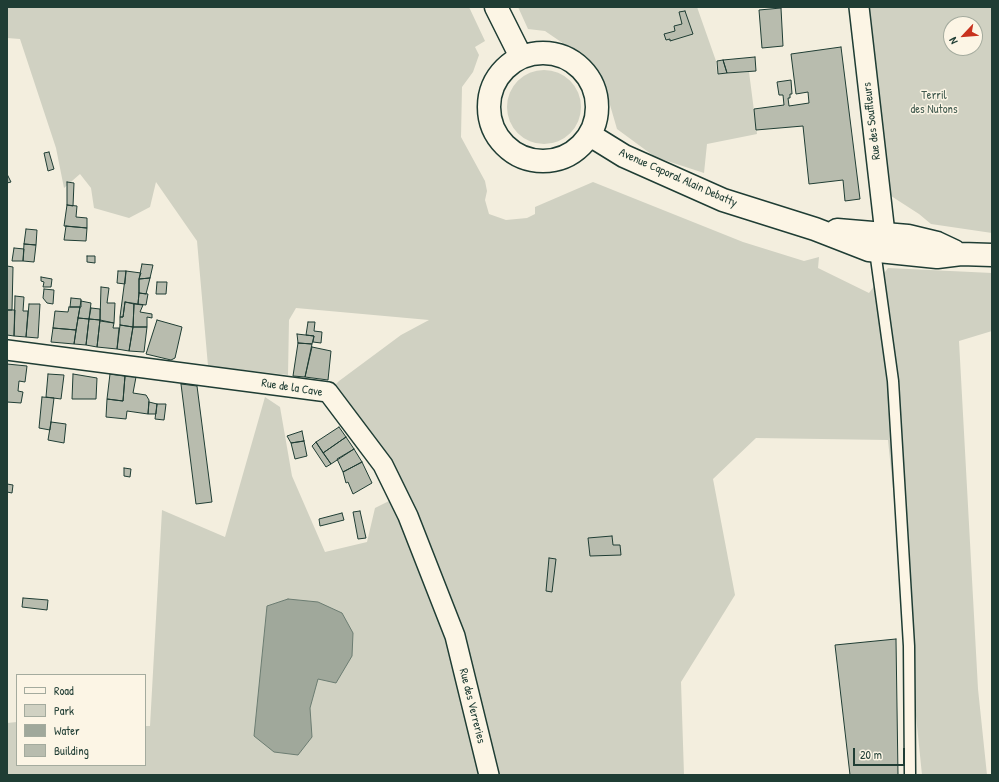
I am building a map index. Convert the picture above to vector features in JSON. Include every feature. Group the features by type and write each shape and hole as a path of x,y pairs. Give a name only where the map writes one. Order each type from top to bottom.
{"main road":[{"path":"496,7 521,56"},
{"path":"539,52 556,54 572,60 585,71 594,86 598,102 596,119 590,135 578,149 562,158 543,162 525,158 508,149 496,135 490,117 489,99 495,81 507,66 521,56 539,52"},
{"name":"Avenue Caporal Alain Debatty","path":"590,135 624,156 723,200 815,229 937,257 961,254 992,255"}],"street":[{"name":"Rue des Souffleurs","path":"859,7 884,225 876,242"},
{"name":"Rue de la Cave","path":"7,350 328,392 383,465 408,516 455,636"},
{"name":"Rue des Verreries","path":"455,636 489,775"}],"lane":[{"path":"876,242 876,258 893,381 901,534 909,646 910,775"}],"green space":[{"path":"7,7 469,7 485,41 475,47 479,55 473,72 462,87 461,137 485,181 487,191 485,200 489,214 506,220 527,218 535,214 535,207 593,182 743,242 804,261 819,257 818,268 869,293 888,268 992,273 992,331 959,341 978,689 987,775 922,775 888,440 756,438 713,479 735,595 681,682 684,775 7,775 7,723 16,722 16,766 146,766 146,726 150,726 162,510 225,537 265,397 280,407 292,476 325,552 367,542 375,508 393,499 328,392 339,381 401,335 429,320 296,308 289,320 288,375 208,366 197,241 156,182 150,207 129,218 94,208 91,188 80,174 64,188 56,148 20,39 7,38"},
{"path":"518,7 697,7 716,61 717,74 749,72 757,134 707,144 704,173 655,157 617,129 601,74 564,44 545,31 528,29"},
{"name":"Terril des Nutons","path":"864,7 992,7 992,233 931,224 919,214 888,194"},
{"path":"544,70 565,76 575,86 581,107 575,128 565,138 544,144 523,138 513,128 507,107 513,86 523,76"}],"water":[{"path":"288,599 318,602 342,613 353,633 352,656 336,683 318,679 310,708 312,737 298,755 274,752 254,736 267,606"}],"building":[{"path":"781,8 783,46 762,48 759,10"},
{"path":"685,11 693,34 670,41 670,39 666,40 664,34 675,31 674,26 682,24 679,12"},
{"path":"841,47 860,199 845,201 843,180 809,184 803,126 756,130 754,109 784,105 783,95 779,95 777,82 791,80 792,94 790,94 790,98 788,98 789,106 809,103 808,92 796,94 791,54"},
{"path":"755,57 756,71 727,73 723,60"},
{"path":"723,60 727,73 718,74 717,61"},
{"path":"49,152 54,169 48,171 44,153"},
{"path":"7,174 11,182 7,183"},
{"path":"67,182 74,183 73,206 67,205"},
{"path":"67,205 77,206 76,217 87,218 87,228 64,226"},
{"path":"66,226 87,228 86,241 64,240"},
{"path":"26,229 37,230 36,245 24,244"},
{"path":"24,244 36,245 34,262 23,261"},
{"path":"14,248 24,249 23,261 12,261"},
{"path":"87,256 95,256 95,263 87,262"},
{"path":"142,264 153,265 150,278 139,279"},
{"path":"7,266 13,267 12,310 7,310"},
{"path":"118,271 126,271 125,284 117,283"},
{"path":"126,271 141,273 139,279 138,304 125,302 123,317 120,317"},
{"path":"41,277 52,279 51,287 43,287 44,282 41,281"},
{"path":"150,278 146,294 139,293 139,279"},
{"path":"157,282 167,282 166,294 156,294"},
{"path":"101,287 109,288 107,303 115,303 114,323 100,321"},
{"path":"44,289 54,290 53,304 47,303 43,298"},
{"path":"139,293 148,294 146,305 138,304"},
{"path":"15,296 24,297 23,311 28,311 26,337 14,336"},
{"path":"71,298 81,299 81,307 70,307"},
{"path":"81,301 91,303 89,319 78,318"},
{"path":"125,302 134,304 133,327 120,325 120,317 123,317"},
{"path":"29,304 40,304 38,338 26,337"},
{"path":"134,304 143,305 140,312 152,314 152,318 147,317 147,327 133,327"},
{"path":"69,307 80,307 76,330 53,328 55,311 68,312"},
{"path":"91,308 100,309 100,320 89,319"},
{"path":"7,310 15,310 14,336 7,335"},
{"path":"78,318 89,319 86,345 74,344"},
{"path":"89,319 100,320 97,347 86,345"},
{"path":"100,320 114,323 113,328 119,328 117,349 97,347"},
{"path":"157,320 182,327 175,358 171,360 146,354"},
{"path":"308,322 315,322 314,331 322,332 321,343 313,342 314,336 306,335"},
{"path":"120,325 133,327 129,351 117,349"},
{"path":"133,327 147,327 144,352 129,351"},
{"path":"53,328 76,330 74,344 51,342"},
{"path":"297,334 314,336 312,344 298,343"},
{"path":"298,343 312,344 305,377 293,376"},
{"path":"312,347 331,351 328,380 305,377"},
{"path":"7,364 27,366 25,382 19,381 18,391 23,392 21,403 7,402"},
{"path":"48,374 64,375 61,399 46,397"},
{"path":"73,374 97,378 96,399 72,399"},
{"path":"110,374 125,376 123,401 107,399"},
{"path":"125,376 136,377 133,393 146,395 149,400 148,414 127,411 126,419 106,417 107,399 123,401"},
{"path":"181,384 197,386 212,502 196,504"},
{"path":"42,397 54,398 50,430 39,428"},
{"path":"149,402 157,404 156,414 148,414"},
{"path":"157,404 166,404 164,420 155,419"},
{"path":"51,422 66,424 64,443 48,440"},
{"path":"339,427 346,437 323,453 316,442"},
{"path":"302,431 304,441 291,443 287,436"},
{"path":"346,437 354,449 331,464 323,453"},
{"path":"304,441 307,456 295,459 291,443"},
{"path":"316,442 331,464 326,467 312,446"},
{"path":"354,449 362,462 343,472 337,459"},
{"path":"362,462 372,483 353,494 348,482 346,483 343,472"},
{"path":"124,468 131,469 130,477 124,476"},
{"path":"7,484 13,485 12,493 7,492"},
{"path":"360,511 366,538 358,539 353,512"},
{"path":"342,513 344,520 320,526 319,519"},
{"path":"612,536 613,545 620,545 621,555 590,556 588,538"},
{"path":"549,558 556,559 552,592 546,591"},
{"path":"23,598 48,600 47,610 22,607"},
{"path":"896,639 898,775 850,775 835,645"}]}
